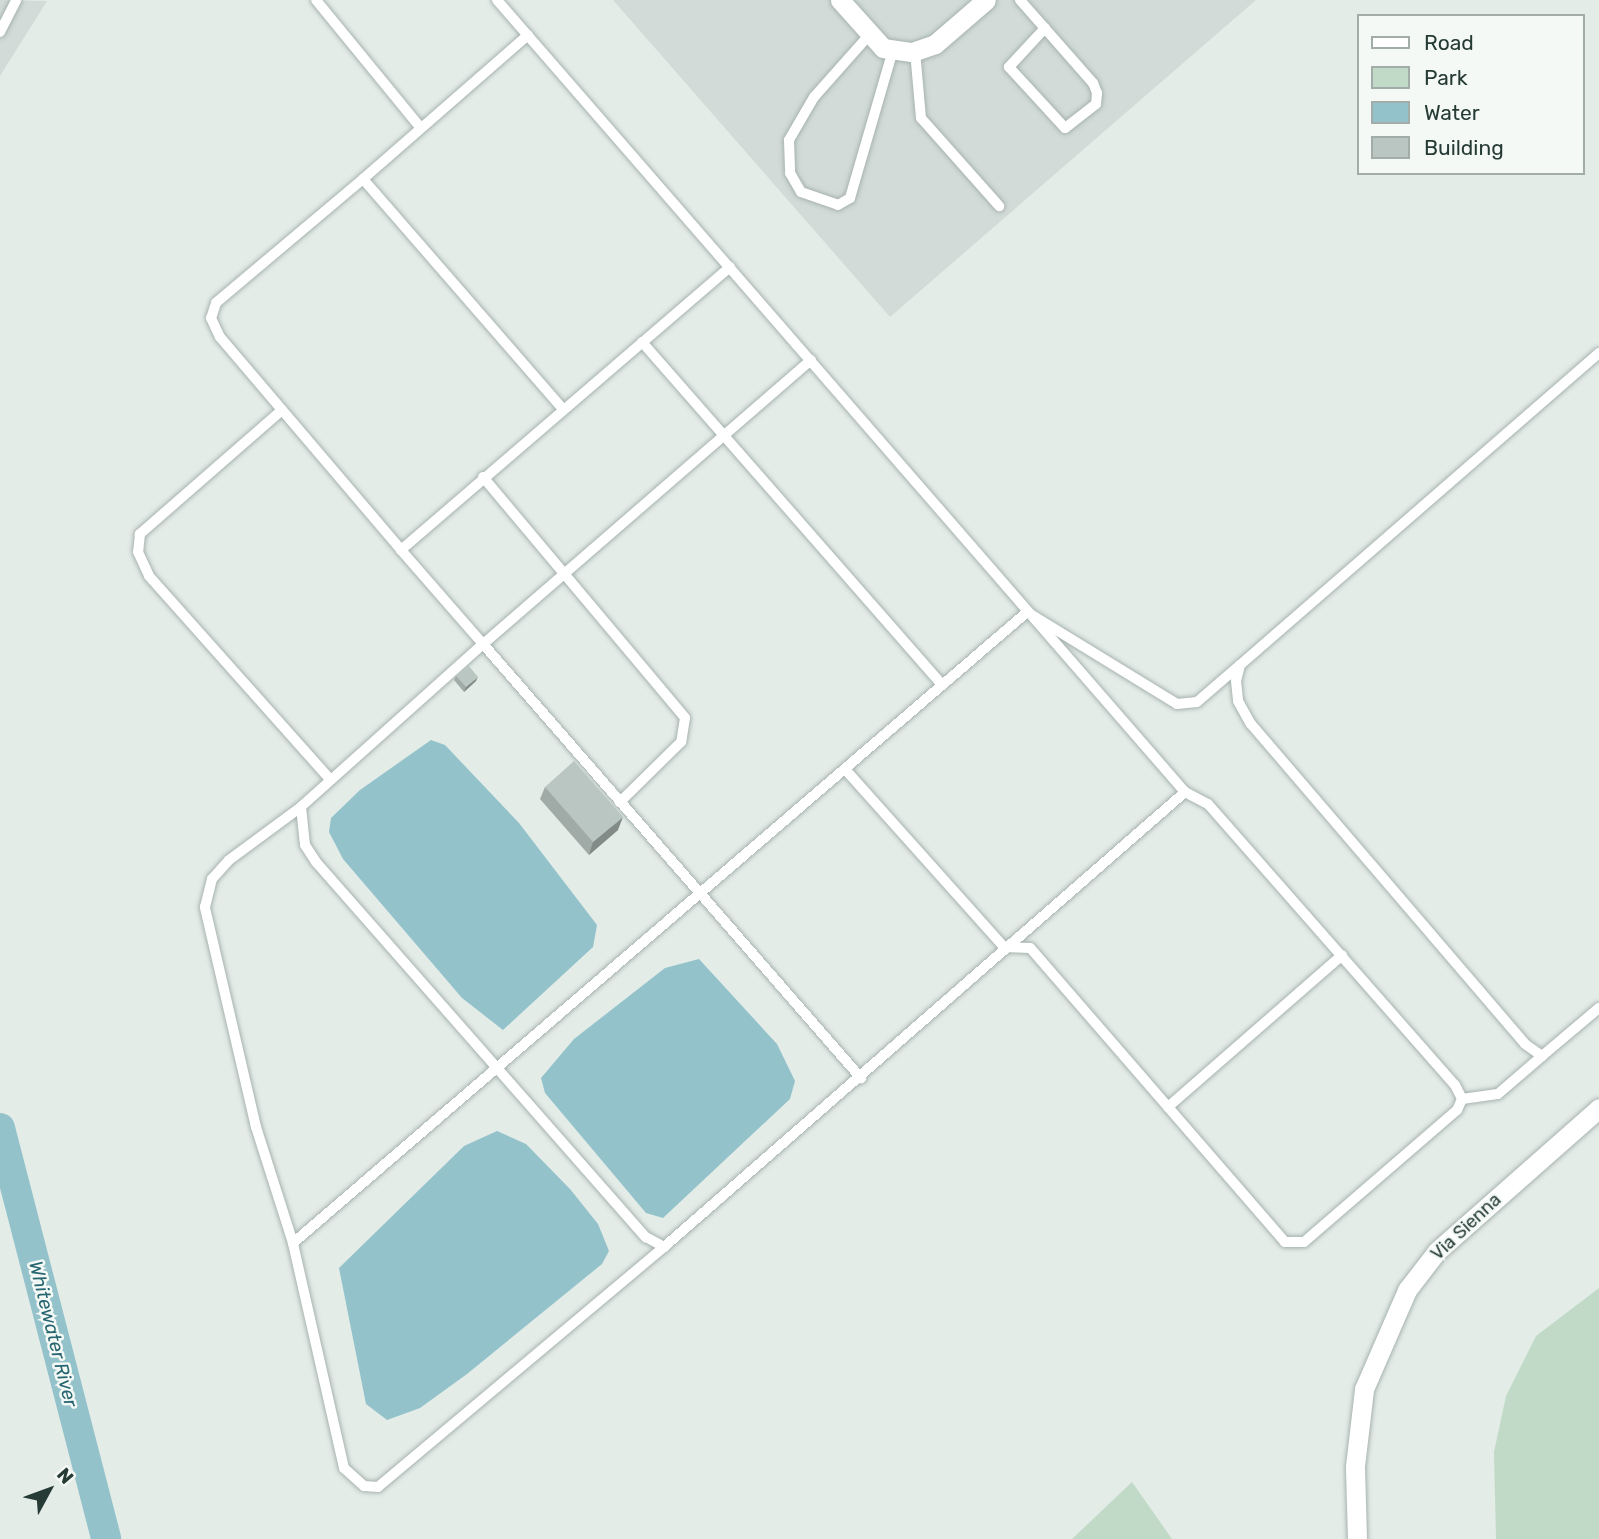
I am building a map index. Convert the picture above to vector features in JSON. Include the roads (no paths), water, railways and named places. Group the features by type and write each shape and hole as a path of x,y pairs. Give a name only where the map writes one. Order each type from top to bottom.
{"street":[{"path":"845,2 882,44 915,51 935,44 986,0"},
{"name":"Via Sienna","path":"1357,1539 1354,1466 1364,1389 1407,1290 1437,1251 1599,1108"}],"lane":[{"path":"0,32 16,0"},
{"path":"316,0 420,127"},
{"path":"497,0 1185,792 1208,804 1342,956 1462,1099"},
{"path":"1020,0 1045,28 1097,93 1096,104 1065,128 1009,67 1045,28"},
{"path":"528,35 216,303 211,318 220,337 401,550 861,1077"},
{"path":"882,44 850,198 838,205 801,192 790,173 789,140 814,97 882,44"},
{"path":"915,51 922,118 999,206"},
{"path":"363,179 562,408"},
{"path":"401,550 562,408 730,267"},
{"path":"642,342 942,685"},
{"path":"1027,612 1177,704 1197,702 1599,353"},
{"path":"811,360 301,807 229,860 212,879 205,907 256,1127 293,1243 344,1468 364,1486 378,1487 664,1247 861,1077 1004,947 1185,792"},
{"path":"282,410 140,534 138,552 149,576 331,780"},
{"path":"483,477 685,718 681,742 620,802"},
{"path":"293,1243 702,895 1027,612"},
{"path":"1240,665 1238,701 1251,724 1525,1044 1542,1056"},
{"path":"846,770 1004,947 1030,948 1285,1242 1304,1242 1457,1111 1462,1099"},
{"path":"301,807 305,845 316,862 646,1237 664,1247"},
{"path":"1168,1108 1342,956"},
{"path":"1462,1099 1498,1094 1599,1008"}],"water":[{"path":"431,740 445,745 519,823 597,925 593,947 503,1030 462,998 343,859 329,832 331,818 360,790"},
{"path":"699,959 777,1044 795,1081 790,1099 663,1218 646,1213 545,1093 541,1078 574,1039 665,968"},
{"path":"497,1131 526,1144 570,1189 598,1224 609,1251 602,1264 467,1374 420,1408 387,1420 366,1404 339,1268 464,1146"}],"waterway":[{"name":"Whitewater River","path":"0,1128 106,1539"}]}
